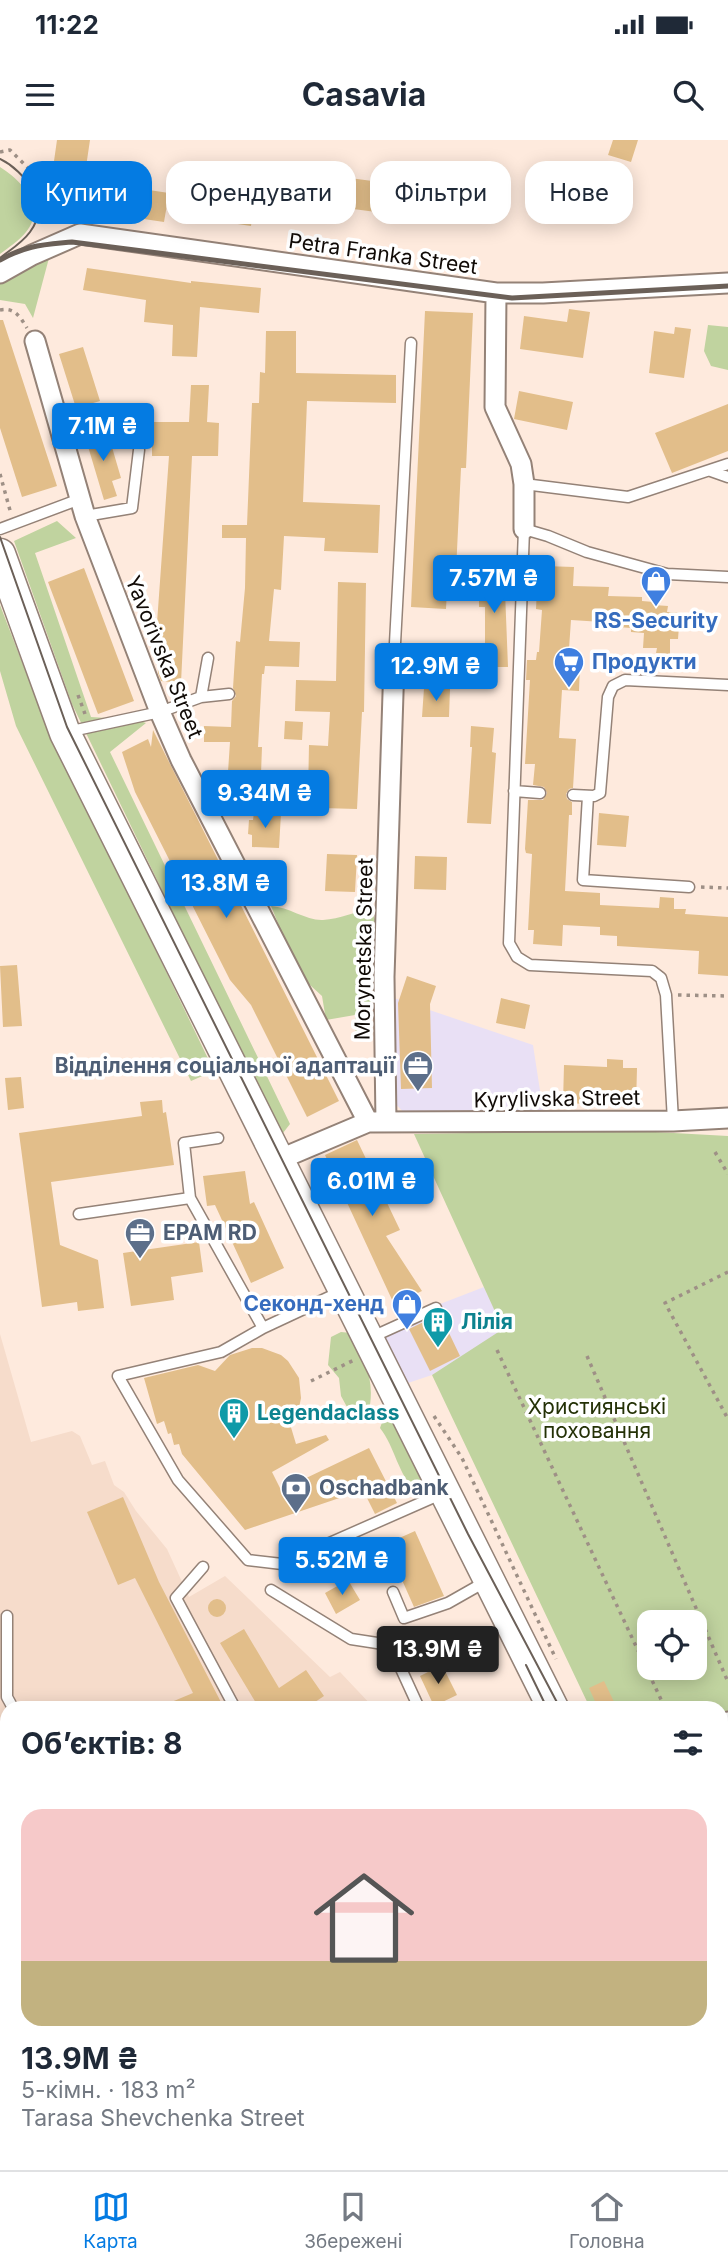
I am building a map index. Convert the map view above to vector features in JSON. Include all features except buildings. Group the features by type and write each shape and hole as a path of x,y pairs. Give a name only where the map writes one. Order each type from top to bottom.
{"main road":[{"path":"0,554 77,730 278,1160 344,1290 363,1348 445,1493 550,1701"}],"street":[{"name":"Petra Franka Street","path":"0,273 80,234 496,293 728,283"},
{"path":"496,293 495,407 517,453 524,484 523,529"},
{"name":"Yavorivska Street","path":"35,341 83,507 160,712 181,760 377,1122"},
{"name":"Morynetska Street","path":"377,1122 394,662"},
{"name":"Kyrylivska Street","path":"377,1122 673,1121 728,1118"},
{"path":"278,1160 377,1122"}],"lane":[{"path":"394,662 411,344"},
{"path":"0,529 83,507 132,508 139,450"},
{"path":"524,484 628,497 728,464"},
{"path":"711,471 728,477"},
{"path":"673,1121 666,995 661,978 652,971 530,965 517,957 509,943 523,529 587,552 667,574 728,577"},
{"path":"201,697 208,658"},
{"path":"573,795 597,796 602,789 608,697 613,686 625,680 728,685"},
{"path":"77,730 160,712 201,697 229,694"},
{"path":"514,791 540,793"},
{"path":"588,796 583,880 689,887"},
{"path":"218,1138 184,1143 190,1198 263,1328"},
{"path":"79,1214 190,1198"},
{"path":"344,1290 263,1328 221,1352 118,1376 178,1480 248,1560 282,1564 445,1493"},
{"path":"363,1348 436,1308"},
{"path":"203,1567 176,1598 230,1701"},
{"path":"393,1592 404,1618 448,1603 489,1580"},
{"path":"271,1590 351,1639 391,1647 416,1701"},
{"path":"7,1616 9,1701"}],"path":[{"path":"0,152 10,150 21,161"},
{"path":"0,310 15,311 35,341"},
{"path":"0,474 14,525"},
{"path":"76,689 77,730"},
{"path":"689,887 728,888"},
{"path":"666,995 728,996"},
{"path":"715,1152 728,1174"},
{"path":"728,1272 665,1303 728,1419"},
{"path":"311,1381 363,1348"},
{"path":"497,1350 662,1701"},
{"path":"587,1356 728,1682"},
{"path":"532,1606 558,1663"}],"shaded area":[{"path":"391,997 533,1045 543,1110 406,1115 393,1101"},
{"path":"484,1287 504,1330 432,1375 408,1383 378,1328"},
{"path":"0,1334 31,1442 72,1431 80,1436 92,1465 105,1461 114,1485 124,1492 167,1549 189,1597 225,1576 330,1677 340,1672 367,1701 0,1701"}],"green space":[{"path":"0,167 21,185 21,224 31,224 17,241 0,254"},
{"path":"49,258 33,318 25,304 0,300 0,282 18,268"},
{"path":"708,325 728,327 728,370 711,366 704,351"},
{"path":"57,521 76,538 35,553 91,717 138,720 146,723 110,752 290,1124 283,1133 274,1122 72,704 14,541"},
{"path":"0,605 42,714 214,1071 191,1081 16,726 0,671"},
{"path":"271,906 323,920 372,910 375,920 370,942 372,1028 365,1038 355,1030 355,1015 326,1020 322,996 299,975"},
{"name":"Християнські поховання","path":"619,1130 728,1136 728,1701 587,1701 432,1375 503,1329 414,1134"},
{"path":"341,1332 351,1333 367,1368 371,1395 370,1405 363,1412 347,1407 341,1396 339,1378 328,1365 331,1337"},
{"path":"387,1415 397,1416 425,1476 421,1488 416,1491 405,1477 380,1428"}],"tram line":[{"path":"0,159 26,180 36,200 38,211 30,232 0,258"},
{"path":"0,537 67,727 468,1534 556,1701"},
{"path":"526,1665 544,1701"}],"railway":[{"path":"0,260 27,249 72,242 512,298 728,286"}],"place":[{"name":"RS-Security","path":"656,608"},
{"name":"Продукти","path":"569,689"},
{"name":"Відділення соціальної адаптації","path":"418,1093"},
{"name":"EPAM RD","path":"140,1260"},
{"name":"Секонд-хенд","path":"407,1331"},
{"name":"Лілія","path":"438,1349"},
{"name":"Legendaclass","path":"234,1440"},
{"name":"Oschadbank","path":"296,1515"}]}
